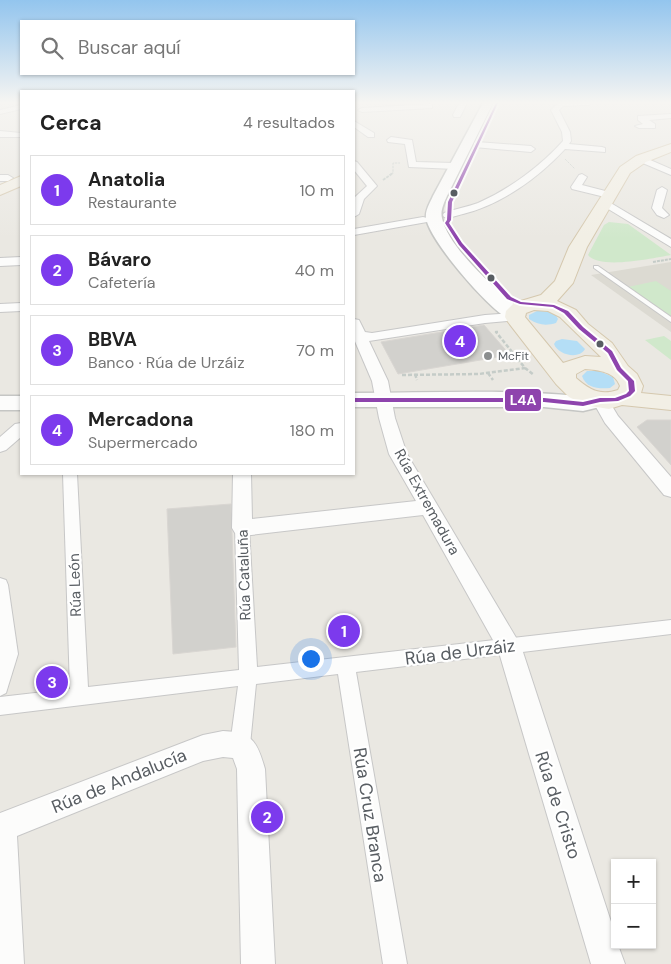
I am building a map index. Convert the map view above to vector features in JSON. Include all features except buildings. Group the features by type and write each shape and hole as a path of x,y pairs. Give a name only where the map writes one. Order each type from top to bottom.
{"main road":[{"path":"464,148 436,206 438,219 509,298 516,302 520,316 555,370 583,395 618,386 644,383 671,389"},
{"path":"438,219 450,202 476,148"},
{"path":"563,325 566,286 578,247 602,206 625,170 641,158 671,148"},
{"path":"6,182 20,172"},
{"path":"520,316 566,286"},
{"path":"566,286 576,296 581,312 599,335 599,341"},
{"path":"520,316 555,306 563,325"},
{"path":"520,316 531,330 563,325 599,341 614,357 618,386"},
{"path":"544,400 555,395 566,380 565,372 582,362 601,363 618,386 671,403"},
{"path":"355,400 544,400 583,404 618,386"},
{"path":"0,403 20,403"}],"street":[{"path":"410,148 412,163 455,166"},
{"path":"517,148 531,149"},
{"path":"355,232 438,219 490,202 514,187 554,156 561,148"},
{"path":"582,148 602,150"},
{"path":"641,158 670,171"},
{"path":"355,165 372,186 359,198 355,212"},
{"path":"582,176 576,187 602,206 623,214 671,244"},
{"path":"662,190 657,208 661,213 669,217"},
{"path":"602,206 623,214"},
{"path":"0,262 20,261"},
{"path":"0,308 20,307"},
{"path":"356,332 372,337 495,318 520,316"},
{"name":"Rúa Extremadura","path":"356,332 380,381 383,401 398,454 509,646"},
{"path":"618,386 611,419 671,490"},
{"path":"0,446 20,429"},
{"name":"Rúa León","path":"70,475 79,697"},
{"name":"Rúa Cataluña","path":"242,475 242,528 248,677"},
{"path":"242,528 429,507"},
{"path":"0,585 9,654 0,687"},
{"name":"Rúa de Urzáiz","path":"0,706 671,627"},
{"name":"Rúa de Cristo","path":"509,646 608,964"},
{"name":"Rúa Cruz Branca","path":"346,666 395,964"},
{"path":"248,677 240,745 248,757 250,769 258,964"},
{"name":"Rúa de Andalucía","path":"1,828 203,748 224,744 240,745"},
{"path":"1,828 7,964"}],"lane":[{"path":"596,267 671,320"}],"path":[{"path":"554,156 568,161 582,176"},
{"path":"372,186 393,173 393,163 412,163"},
{"path":"653,262 671,259"},
{"path":"520,316 496,332 525,368 534,375"},
{"path":"402,375 509,372 525,368"},
{"path":"488,373 493,380"},
{"path":"415,374 417,380"}],"shaded area":[{"path":"671,262 671,332 591,275"}],"green space":[{"path":"609,222 628,224 671,255 627,262 604,262 594,259 588,255 604,225"},
{"path":"656,281 671,291 671,316 628,287"},
{"path":"664,336 671,341 671,360 645,340"}],"water":[{"path":"537,311 546,311 554,314 558,319 556,323 542,324 529,319 529,315"},
{"path":"562,339 577,341 585,349 574,355 564,353 556,348 554,344"},
{"path":"587,371 599,371 613,377 615,384 610,388 597,388 589,385 582,376"}],"transit line":[{"name":"L4A","path":"355,400 544,400 583,404 600,400 616,400 628,395 632,391 631,381 619,369 610,352 581,328 566,312 554,306 520,303 509,298 460,244 447,223 449,220 450,202 476,148"}],"place":[{"name":"Mercadona","path":"460,341"},
{"name":"McFit","path":"488,356"},
{"name":"Anatolia","path":"344,631"},
{"name":"BBVA","path":"52,682"},
{"name":"Bávaro","path":"267,817"}]}
